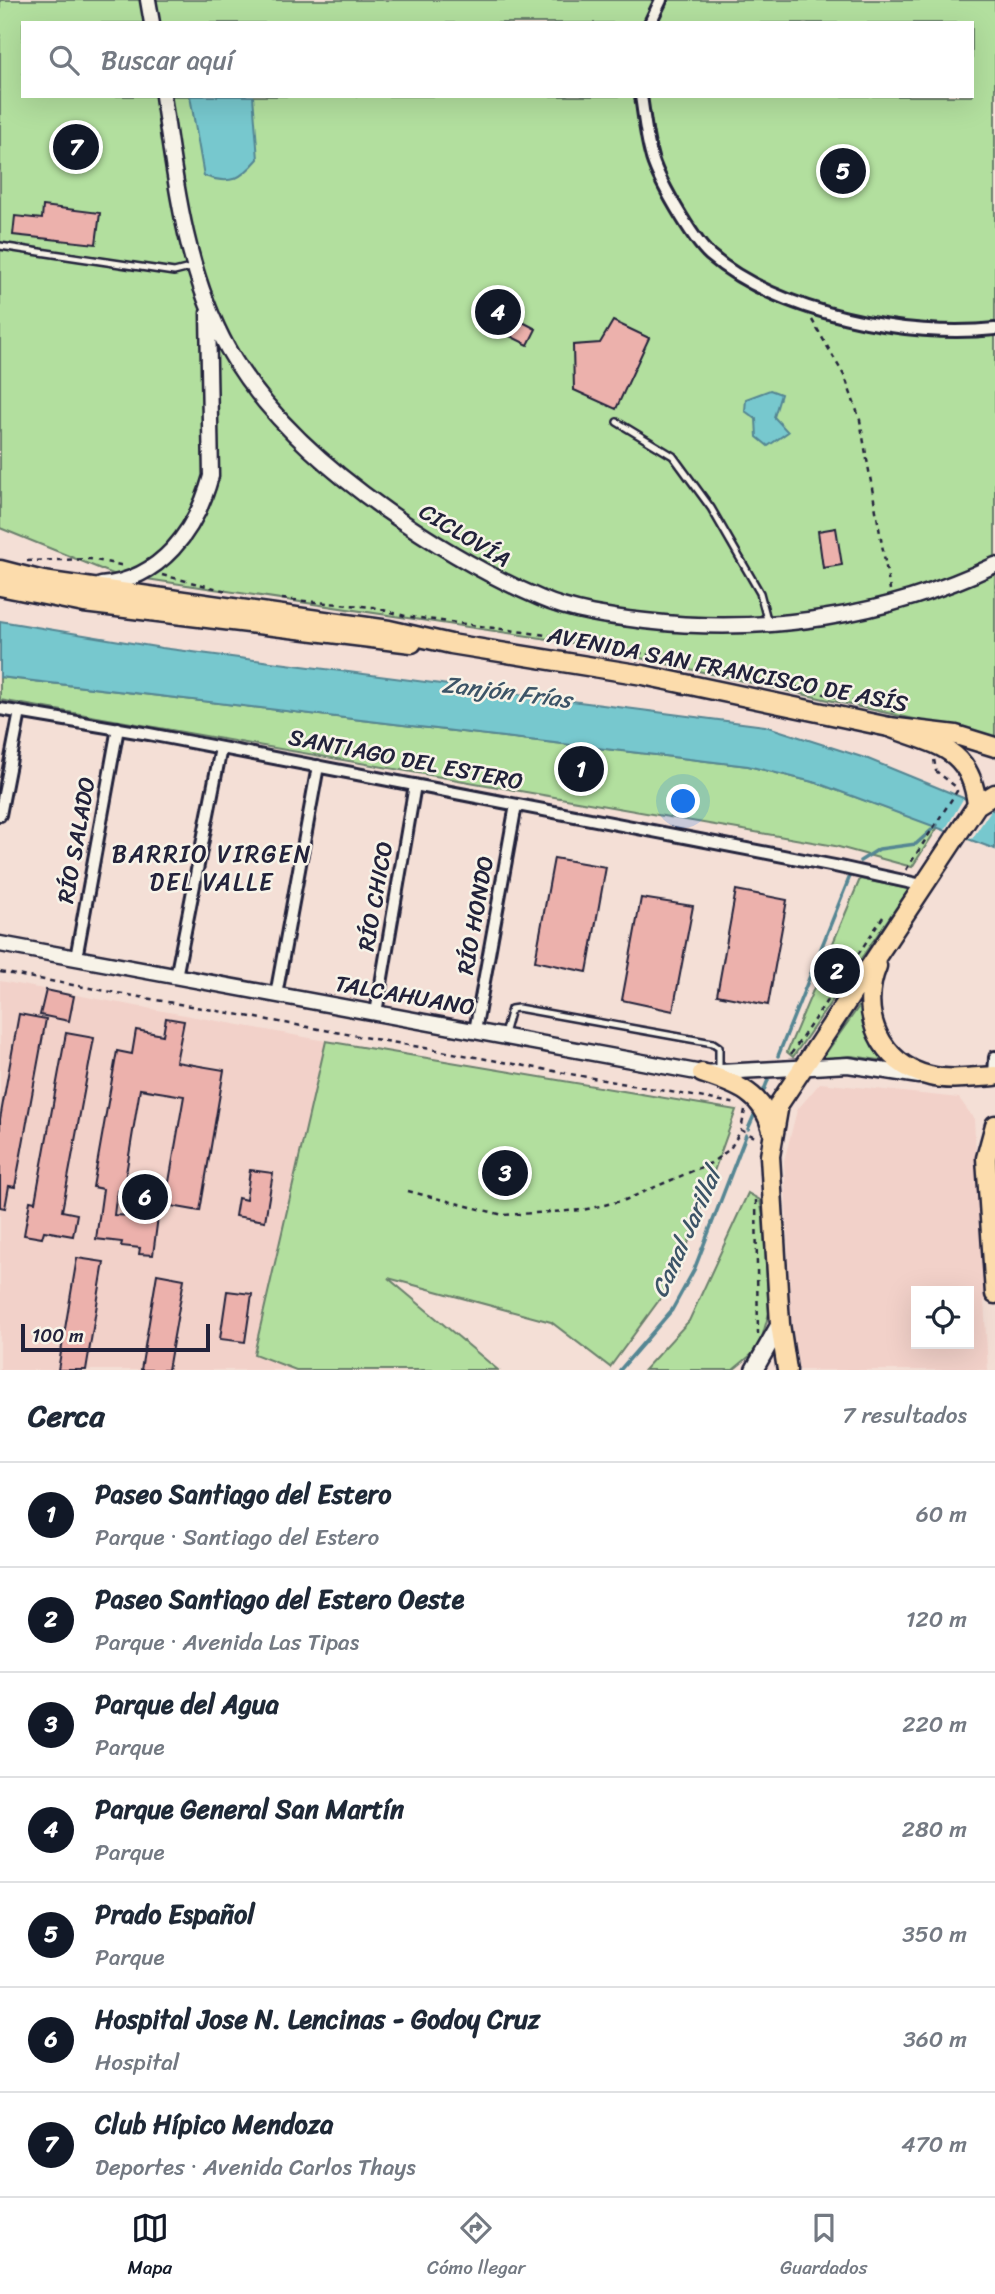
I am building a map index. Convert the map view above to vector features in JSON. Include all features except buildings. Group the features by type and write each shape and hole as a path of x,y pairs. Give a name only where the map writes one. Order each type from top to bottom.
{"main road":[{"name":"AVENIDA SAN FRANCISCO DE ASÍS","path":"8,566 85,587 389,630 451,644 655,677 889,727 956,735 995,747"},
{"name":"AVENIDA SAN FRANCISCO DE ASÍS","path":"0,586 84,603 387,643 451,644"},
{"path":"889,727 938,746 957,757 969,769 975,781 977,805"},
{"path":"765,1134 779,1104 926,886 977,805 995,793"},
{"path":"884,946 871,984 874,1030 896,1060 931,1077 994,1076"},
{"path":"710,1073 743,1087 766,1112 765,1134 770,1156 780,1324 787,1370"},
{"path":"995,1125 986,1158 995,1294"},
{"path":"754,1370 780,1324"}],"street":[{"path":"148,0 152,21"},
{"path":"651,21 661,0"},
{"path":"163,98 183,219 195,267 208,305 228,349 251,384 292,432 349,484 430,541 542,599 606,617 701,628 769,626 892,603 964,579 995,565"},
{"path":"641,98 651,157 678,211 709,255 762,288 824,314 910,327 995,329"},
{"path":"85,587 117,583 146,571 181,541 195,521 211,476 208,305"},
{"name":"SANTIAGO DEL ESTERO","path":"0,709 118,728 318,766 926,886"},
{"path":"0,815 20,712"},
{"name":"RÍO SALADO","path":"76,958 118,728"},
{"path":"176,977 221,748"},
{"path":"276,995 318,766"},
{"name":"RÍO CHICO","path":"376,1013 415,785"},
{"name":"RÍO HONDO","path":"475,1031 516,805"},
{"name":"TALCAHUANO","path":"0,944 710,1073 803,1067"},
{"path":"994,1076 995,1057"},
{"path":"803,1067 861,1065 931,1077"}],"lane":[{"path":"0,246 174,272 195,267"},
{"path":"617,422 673,456 711,508 760,593 769,626"},
{"path":"503,1037 511,1009 518,1008 713,1043 719,1047 710,1073"}],"path":[{"path":"804,306 845,377 860,420 892,603"},
{"path":"8,566 90,559 230,592"},
{"path":"271,598 373,607 405,616 568,638 764,679 901,713"},
{"path":"902,881 955,795"},
{"path":"783,1068 811,1022 888,911"},
{"path":"0,972 739,1104 745,1108 741,1130 730,1149 711,1163 625,1199 583,1210 503,1214 408,1191"},
{"path":"757,1146 765,1134 766,1112"},
{"path":"741,1130 765,1134"},
{"path":"756,1194 760,1310 757,1336"}],"shaded area":[{"path":"0,981 326,1041 255,1353 296,1370 0,1370"},
{"path":"820,1083 959,1098 974,1119 988,1370 799,1370 791,1319 784,1161 797,1110"}],"green space":[{"path":"0,0 995,0 995,737 568,642 113,574 0,528"},
{"path":"0,677 748,766 817,783 938,827 912,867 835,846 0,700"},
{"path":"860,879 909,889 793,1057 787,1052"},
{"path":"862,1002 868,1035 886,1061 852,1056 822,1059"},
{"path":"326,1041 736,1110 676,1277 610,1367 551,1322 388,1278 498,1370 296,1370 254,1354"},
{"path":"748,1193 760,1200 763,1216 769,1313 761,1341 751,1355 733,1370 644,1370 689,1321"}],"water":[{"path":"190,98 253,98 258,159 246,172 234,179 221,180 204,176"},
{"path":"770,390 781,394 774,417 788,432 768,446 757,437 756,419 745,411 746,399"},
{"path":"0,621 162,648 765,726 868,759 995,811 995,849 817,783 748,766 0,677"}],"pier":[{"path":"963,799 991,810 972,839 945,830"}],"waterway":[{"path":"860,861 879,849 916,844 937,825"},
{"path":"778,1056 850,876"},
{"name":"Canal Jarillal","path":"762,1095 768,1080"},
{"name":"Canal Jarillal","path":"748,1129 755,1113"},
{"name":"Canal Jarillal","path":"620,1370 672,1310 694,1270 746,1135"}],"place":[{"name":"Club Hípico Mendoza","path":"76,147"},
{"name":"Prado Español","path":"843,171"},
{"name":"Parque General San Martín","path":"498,312"},
{"name":"Paseo Santiago del Estero","path":"581,769"},
{"name":"Paseo Santiago del Estero Oeste","path":"837,971"},
{"name":"Parque del Agua","path":"505,1173"},
{"name":"Hospital Jose N. Lencinas - Godoy Cruz","path":"145,1197"}],"district":[{"name":"BARRIO VIRGEN DEL VALLE","path":"212,868"}],"water label":[{"name":"Zanjón Frías","path":"507,692"}]}
